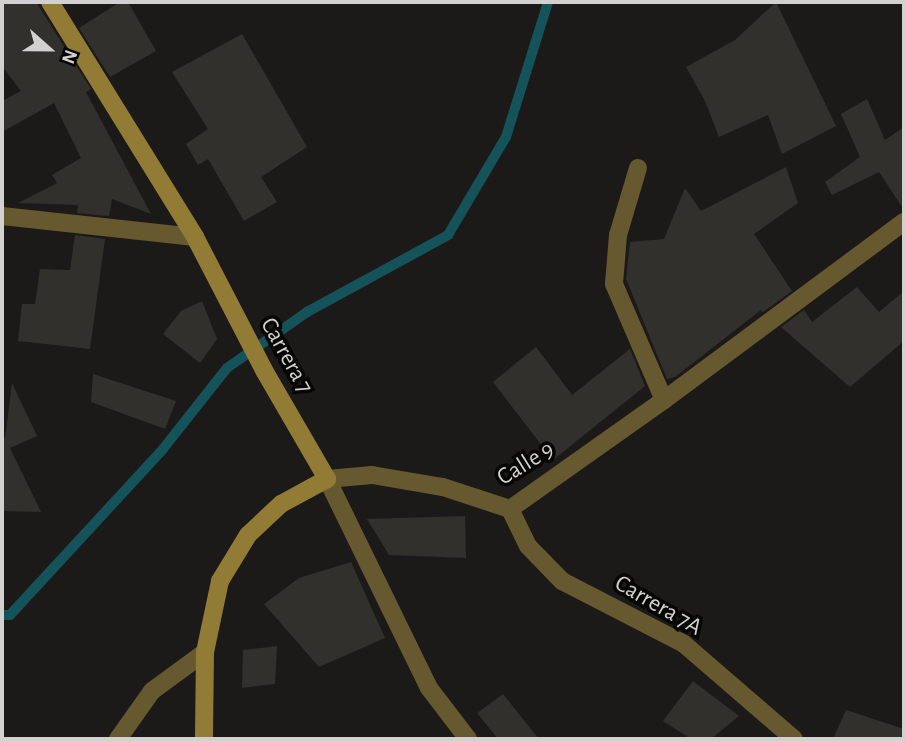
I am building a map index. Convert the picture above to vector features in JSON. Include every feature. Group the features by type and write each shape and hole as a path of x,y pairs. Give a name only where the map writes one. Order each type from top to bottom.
{"street":[{"name":"Carrera 7","path":"50,2 195,237 265,372 327,479 429,688 468,739"},
{"path":"638,168 618,235 614,284 664,400"},
{"path":"2,216 195,237"},
{"name":"Calle 9","path":"204,739 205,652 220,581 248,535 281,504 327,479 384,477 443,487 510,509 664,400 904,222"},
{"name":"Carrera 7A","path":"510,509 528,546 562,581 684,644 794,739"},
{"path":"118,739 152,691 205,652"}],"building":[{"path":"2,2 36,2 91,89 86,92 151,214 112,199 109,216 77,213 78,205 18,203 57,183 52,175 81,158 54,103 2,132 2,101 21,91 2,66"},
{"path":"120,2 128,2 156,51 110,77 79,28"},
{"path":"776,2 836,126 782,154 768,115 719,137 705,101 686,67 735,40"},
{"path":"242,34 307,147 261,177 277,202 244,221 208,159 198,165 186,144 208,129 172,72"},
{"path":"867,99 885,140 904,127 904,210 879,172 832,195 825,182 860,157 841,114"},
{"path":"786,167 798,203 754,234 792,291 763,312 761,310 675,377 667,379 626,279 630,242 664,239 685,188 701,211"},
{"path":"75,235 105,239 90,349 18,341 22,304 35,304 40,269 70,270"},
{"path":"857,287 879,312 904,291 904,341 850,387 781,327 804,310 812,322"},
{"path":"202,301 217,339 200,363 163,334 181,311"},
{"path":"536,347 572,395 630,349 645,386 553,460 493,382"},
{"path":"93,374 176,401 165,429 91,402"},
{"path":"12,383 37,436 10,448 41,512 2,511 2,431 5,439"},
{"path":"465,516 466,558 389,555 367,519"},
{"path":"351,562 385,638 319,667 264,604 299,578"},
{"path":"277,646 275,684 242,688 243,650"},
{"path":"693,681 739,716 711,739 691,739 663,721"},
{"path":"503,694 539,739 498,739 477,713"},
{"path":"846,710 904,729 904,739 833,739"}],"waterway":[{"path":"2,615 10,615 163,449 227,368 307,312 448,235 506,137 548,2"}]}
